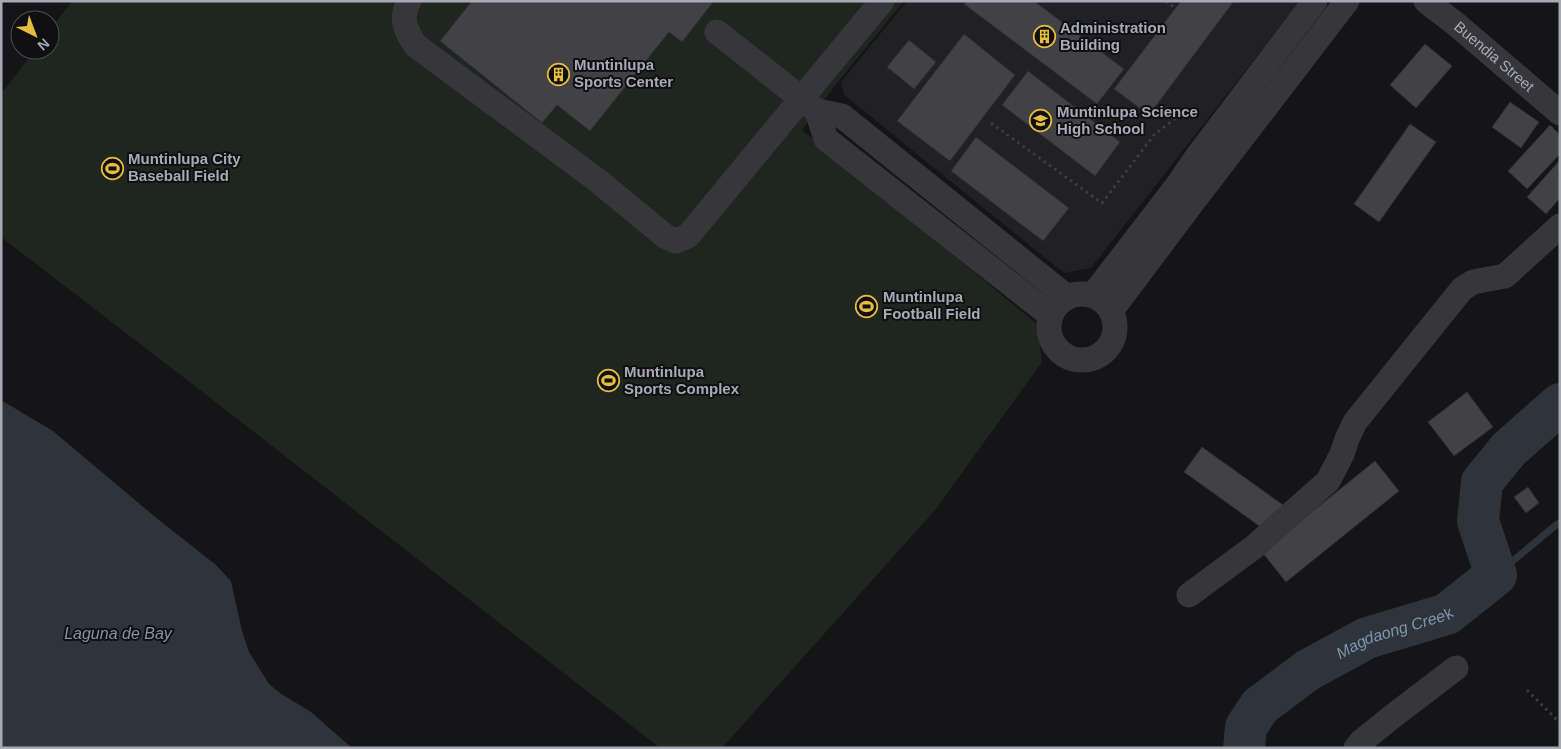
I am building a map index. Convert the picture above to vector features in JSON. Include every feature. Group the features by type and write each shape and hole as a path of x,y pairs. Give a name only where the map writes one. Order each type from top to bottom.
{"street":[{"path":"409,1 403,19 415,45 597,180 665,236 676,241 688,236 809,105 882,1"},
{"path":"1111,311 1185,194 1233,130 1315,1"},
{"path":"1233,130 1347,1"},
{"name":"Buendia Street","path":"1426,1 1560,113"},
{"path":"717,32 809,105 842,116 1067,297"},
{"path":"809,105 826,140 1050,315"},
{"path":"1092,295 1185,194"},
{"path":"1189,595 1254,548 1328,481 1355,422 1462,290 1474,282 1505,276 1560,226"},
{"path":"1075,294 1092,295 1106,304 1111,311 1115,322 1115,333 1111,344 1104,352 1084,361 1072,360 1062,355 1054,347 1049,337 1050,315 1060,302 1067,297 1075,294"},
{"path":"1356,748 1393,716 1456,668"}],"path":[{"path":"1166,1 1176,8"},
{"path":"991,123 1102,203 1154,135 1180,114"},
{"path":"1527,690 1560,723"}],"shaded area":[{"name":"Muntinlupa Sports Complex","path":"72,1 904,1 834,87 802,130 1037,324 1042,362 936,509 722,748 660,748 1,237 1,94 27,60 60,60 60,17"},
{"name":"Muntinlupa Science High School","path":"907,1 1300,1 1091,268 1064,273 844,95 841,82"}],"water":[{"name":"Laguna de Bay","path":"1,400 53,431 154,516 216,565 231,581 242,631 249,652 269,684 311,712 352,748 1,748"}],"building":[{"name":"Muntinlupa Sports Center","path":"472,1 714,1 682,42 669,32 590,131 557,105 542,123 440,41"},
{"name":"Administration Building","path":"967,1 1034,1 1124,69 1097,104 964,4"},
{"path":"1181,1 1234,1 1149,115 1114,89"},
{"path":"964,34 1015,75 950,161 897,121"},
{"path":"909,40 936,62 914,89 887,67"},
{"path":"1425,44 1452,66 1416,108 1390,85"},
{"path":"1028,71 1120,142 1095,176 1002,105"},
{"path":"1510,102 1539,122 1521,148 1492,127"},
{"path":"1410,124 1436,142 1379,222 1354,204"},
{"path":"1550,125 1560,135 1560,154 1527,189 1508,171"},
{"path":"976,137 1069,208 1043,241 951,171"},
{"path":"1560,160 1560,198 1546,214 1527,197"},
{"path":"1467,392 1493,427 1454,456 1428,422"},
{"path":"1202,447 1283,505 1265,530 1184,472"},
{"path":"1375,461 1399,491 1286,582 1262,552"},
{"path":"1528,487 1539,503 1526,513 1514,497"}],"waterway":[{"name":"Magdaong Creek","path":"1244,748 1246,727 1260,706 1308,670 1367,638 1447,614 1496,575 1478,521 1482,482 1509,449 1560,404"},
{"name":"Magdaong Creek","path":"1496,575 1560,523"}],"place":[{"name":"Administration Building","path":"1044,37"},
{"name":"Muntinlupa Sports Center","path":"558,74"},
{"name":"Muntinlupa Science High School","path":"1041,121"},
{"name":"Muntinlupa City Baseball Field","path":"112,168"},
{"name":"Muntinlupa Football Field","path":"867,306"},
{"name":"Muntinlupa Sports Complex","path":"608,381"}]}
